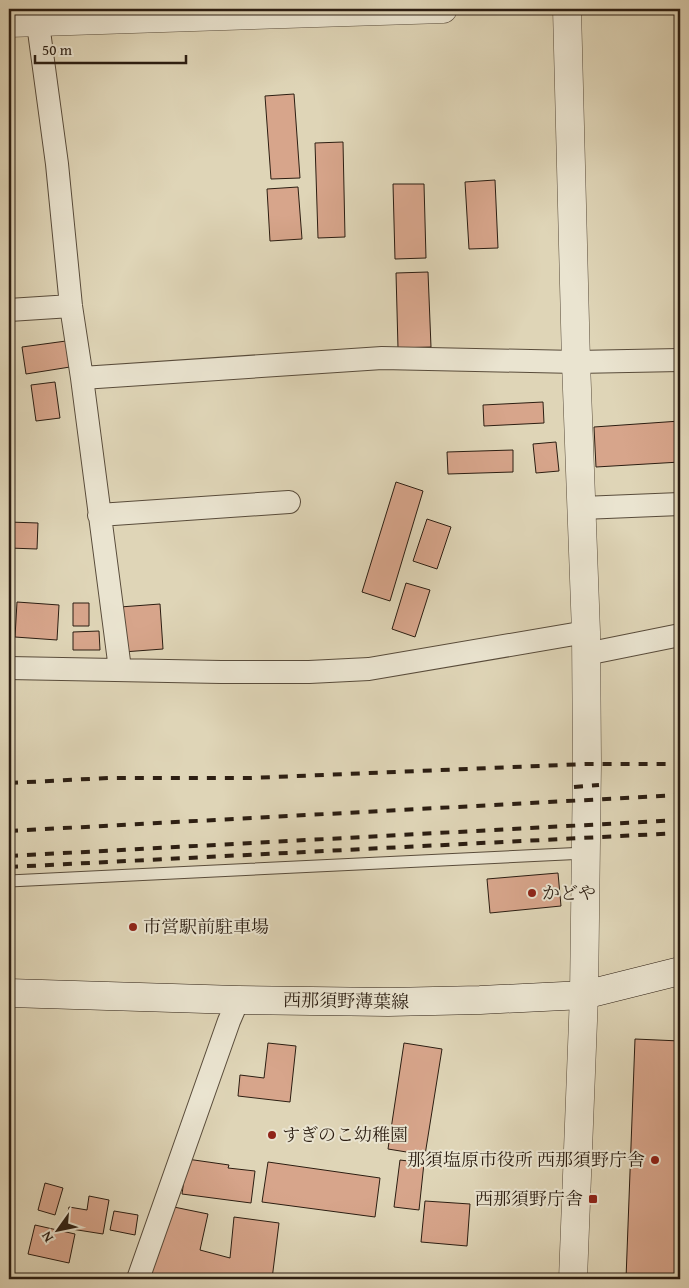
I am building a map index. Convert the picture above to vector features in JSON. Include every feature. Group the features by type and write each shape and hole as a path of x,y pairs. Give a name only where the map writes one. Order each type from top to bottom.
{"street":[{"path":"9,23 37,15 444,9"},
{"path":"568,9 576,362 586,643 587,852 584,995 573,1279"},
{"path":"37,15 57,164 71,306 120,669"},
{"path":"9,310 71,306"},
{"path":"82,378 382,358 576,362 680,360"},
{"path":"99,515 289,502"},
{"path":"582,508 680,504"},
{"path":"9,668 309,672 369,669 586,643 680,635"},
{"name":"西那須野薄葉線","path":"9,993 238,1000 388,1002 480,1000 584,995 680,971"},
{"path":"138,1279 238,1000"}],"lane":[{"path":"9,881 587,852"}],"building":[{"path":"294,94 300,178 271,179 265,96"},
{"path":"343,142 345,237 318,238 315,143"},
{"path":"495,180 498,248 469,249 465,182"},
{"path":"393,184 424,184 426,258 395,259"},
{"path":"298,187 302,239 270,241 267,189"},
{"path":"428,272 431,347 398,348 396,273"},
{"path":"66,341 70,367 26,374 22,347"},
{"path":"55,382 60,418 36,421 31,385"},
{"path":"543,402 544,423 484,426 483,405"},
{"path":"680,421 680,462 596,467 594,427"},
{"path":"556,442 559,471 536,473 533,444"},
{"path":"513,450 513,472 448,474 447,452"},
{"path":"396,482 423,491 390,601 362,592"},
{"path":"427,519 451,527 437,569 413,561"},
{"path":"9,522 38,523 37,549 9,548"},
{"path":"406,583 430,590 415,637 392,629"},
{"path":"17,602 59,605 57,640 15,637"},
{"path":"73,603 89,603 89,626 73,626"},
{"path":"160,604 163,649 123,652 120,607"},
{"path":"99,631 100,650 73,650 73,632"},
{"path":"558,873 561,906 490,913 487,879"},
{"name":"那須塩原市役所 西那須野庁舎","path":"635,1039 680,1041 680,1279 626,1279"},
{"path":"268,1043 296,1046 290,1102 238,1096 240,1075 264,1078"},
{"path":"404,1043 442,1049 425,1155 388,1149"},
{"path":"187,1159 229,1165 228,1168 255,1171 251,1203 182,1194"},
{"path":"400,1160 424,1163 419,1210 394,1207"},
{"path":"268,1162 380,1178 375,1217 262,1202"},
{"path":"45,1183 63,1188 55,1215 38,1210"},
{"path":"9,1194 14,1194 9,1231"},
{"path":"89,1196 109,1200 103,1234 65,1228 69,1207 87,1210"},
{"path":"425,1201 470,1204 467,1246 421,1242"},
{"path":"169,1206 208,1214 200,1250 230,1258 234,1217 279,1223 272,1279 150,1279 153,1250"},
{"path":"114,1211 138,1215 135,1235 110,1230"},
{"path":"35,1225 75,1234 69,1263 28,1254"}],"railway":[{"path":"9,783 108,778 249,778 587,764 680,764"},
{"path":"574,787 599,785"},
{"path":"9,831 680,795"},
{"path":"9,856 680,820"},
{"path":"9,867 680,833"}],"place":[{"name":"かどや","path":"532,893"},
{"name":"市営駅前駐車場","path":"133,927"},
{"name":"すぎのこ幼稚園","path":"272,1135"},
{"name":"那須塩原市役所 西那須野庁舎","path":"655,1160"},
{"name":"西那須野庁舎","path":"593,1199"}]}
